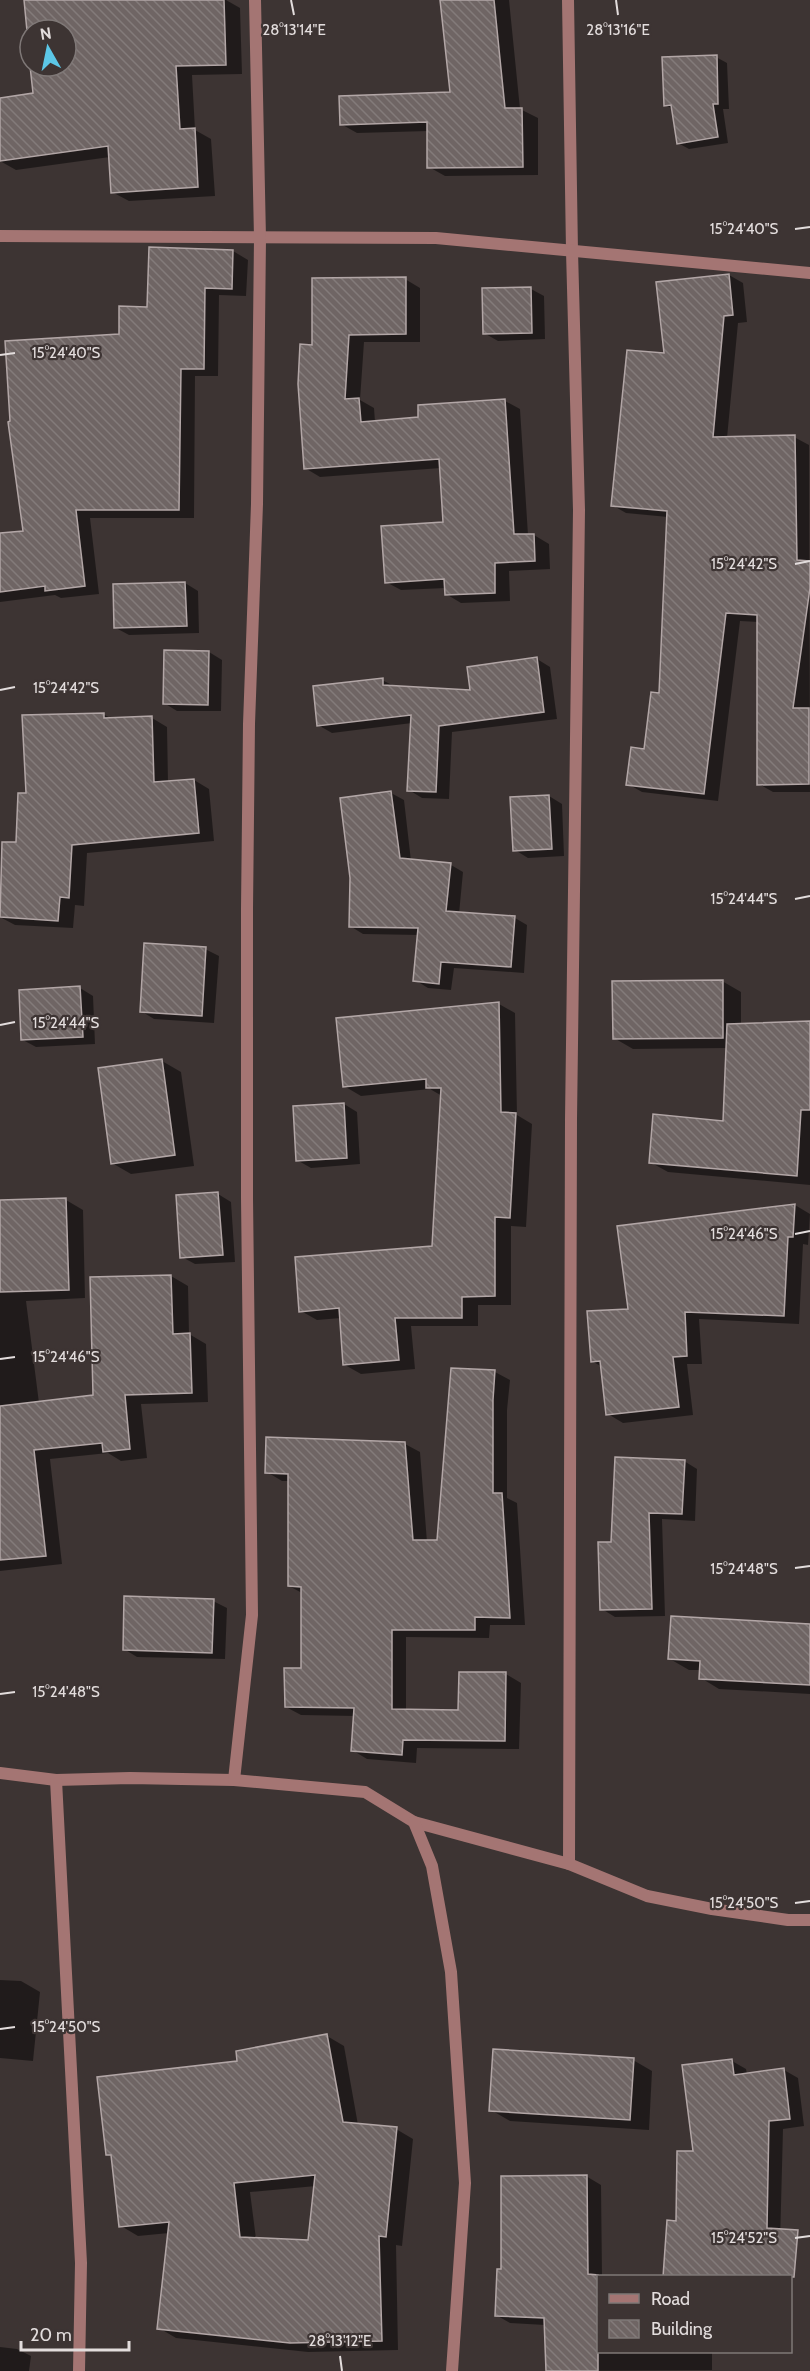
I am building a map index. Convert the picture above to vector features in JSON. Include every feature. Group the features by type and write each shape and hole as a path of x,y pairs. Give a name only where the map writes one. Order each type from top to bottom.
{"street":[{"path":"234,1780 252,1615 247,1198 247,909 249,724 257,504 260,238 255,0"},
{"path":"568,0 579,510 571,1120 569,1864"},
{"path":"0,236 436,238 810,273"},
{"path":"0,1773 56,1780 130,1778 234,1780 365,1792 414,1822 569,1864 647,1896 712,1909 788,1920 810,1920"},
{"path":"56,1780 81,2263 79,2371"},
{"path":"414,1822 432,1866 451,1972 465,2183 452,2371"}],"building":[{"path":"24,0 224,0 226,65 176,66 180,129 195,128 198,187 111,193 108,146 0,161 0,98 33,93 31,78 78,78 78,18 26,18"},
{"path":"440,0 494,0 505,108 522,108 523,167 427,168 427,122 340,125 339,96 450,92"},
{"path":"717,55 718,104 713,104 718,137 677,144 671,105 664,106 662,57"},
{"path":"149,247 233,250 232,289 205,288 204,369 181,369 179,510 76,510 85,586 45,591 45,586 0,592 0,533 23,531 8,422 10,421 5,341 119,334 119,306 147,307"},
{"path":"729,274 733,315 724,316 713,437 795,435 797,560 810,561 810,588 793,708 809,708 809,784 757,785 757,615 726,613 704,794 626,785 631,747 644,749 651,692 659,693 667,511 611,506 627,350 664,353 656,282"},
{"path":"406,277 406,334 349,335 345,399 359,398 361,422 418,417 418,405 505,399 514,534 534,534 535,561 495,563 495,593 445,595 444,579 385,583 381,526 443,522 439,459 304,469 298,384 300,344 312,345 312,278"},
{"path":"531,287 532,333 483,334 482,288"},
{"path":"185,582 187,626 114,628 113,584"},
{"path":"164,650 209,651 208,705 163,704"},
{"path":"537,657 544,712 439,726 436,792 407,791 411,715 317,726 313,686 383,678 383,685 470,690 467,667"},
{"path":"104,713 104,718 152,716 154,782 194,779 199,833 72,845 69,898 60,897 58,921 0,917 2,842 16,842 18,793 26,793 22,715"},
{"path":"391,791 400,858 451,863 446,911 515,916 511,967 441,962 439,984 413,981 418,928 349,927 350,878 340,798"},
{"path":"549,795 552,849 513,851 510,797"},
{"path":"144,943 206,947 202,1016 140,1012"},
{"path":"723,980 723,1038 613,1039 612,981"},
{"path":"80,986 83,1037 21,1040 19,990"},
{"path":"499,1002 501,1112 516,1113 510,1218 495,1217 495,1296 462,1297 462,1318 395,1318 399,1360 343,1365 339,1308 299,1312 295,1257 432,1246 441,1088 426,1088 426,1079 343,1087 336,1018"},
{"path":"810,1021 810,1110 801,1110 797,1176 649,1163 653,1114 723,1121 727,1024"},
{"path":"162,1059 175,1155 111,1164 98,1068"},
{"path":"344,1103 347,1158 296,1161 293,1106"},
{"path":"218,1192 223,1255 180,1258 176,1195"},
{"path":"66,1198 69,1290 0,1292 0,1200"},
{"path":"795,1204 793,1237 788,1237 784,1316 685,1312 687,1356 673,1357 679,1407 606,1415 600,1361 591,1362 587,1311 628,1309 617,1226"},
{"path":"171,1275 173,1334 190,1333 192,1393 125,1395 130,1449 103,1452 102,1443 34,1450 46,1556 0,1560 0,1406 93,1395 90,1277"},
{"path":"451,1368 495,1370 493,1493 502,1493 510,1618 475,1617 475,1630 392,1630 392,1709 458,1710 459,1672 506,1672 505,1741 403,1740 402,1755 351,1751 354,1708 285,1707 284,1668 301,1668 301,1587 288,1586 288,1474 265,1473 266,1437 405,1442 413,1540 437,1540"},
{"path":"615,1457 685,1460 682,1514 649,1513 652,1609 600,1610 598,1542 611,1542"},
{"path":"124,1596 214,1599 212,1653 123,1650"},
{"path":"671,1616 810,1624 810,1685 699,1679 700,1661 668,1659"},
{"path":"327,2034 343,2122 397,2127 386,2237 379,2236 382,2341 290,2343 157,2329 169,2222 119,2227 111,2155 106,2155 97,2077 237,2061 236,2051","holes":["315,2175 308,2240 240,2237 234,2183"]},
{"path":"493,2049 634,2058 630,2120 489,2111"},
{"path":"732,2059 734,2075 784,2068 790,2119 769,2121 767,2228 798,2230 794,2277 792,2275 663,2275 667,2220 676,2221 677,2151 693,2151 682,2065"},
{"path":"587,2175 588,2274 598,2275 598,2371 546,2371 544,2318 495,2316 497,2269 501,2269 501,2176"}]}
